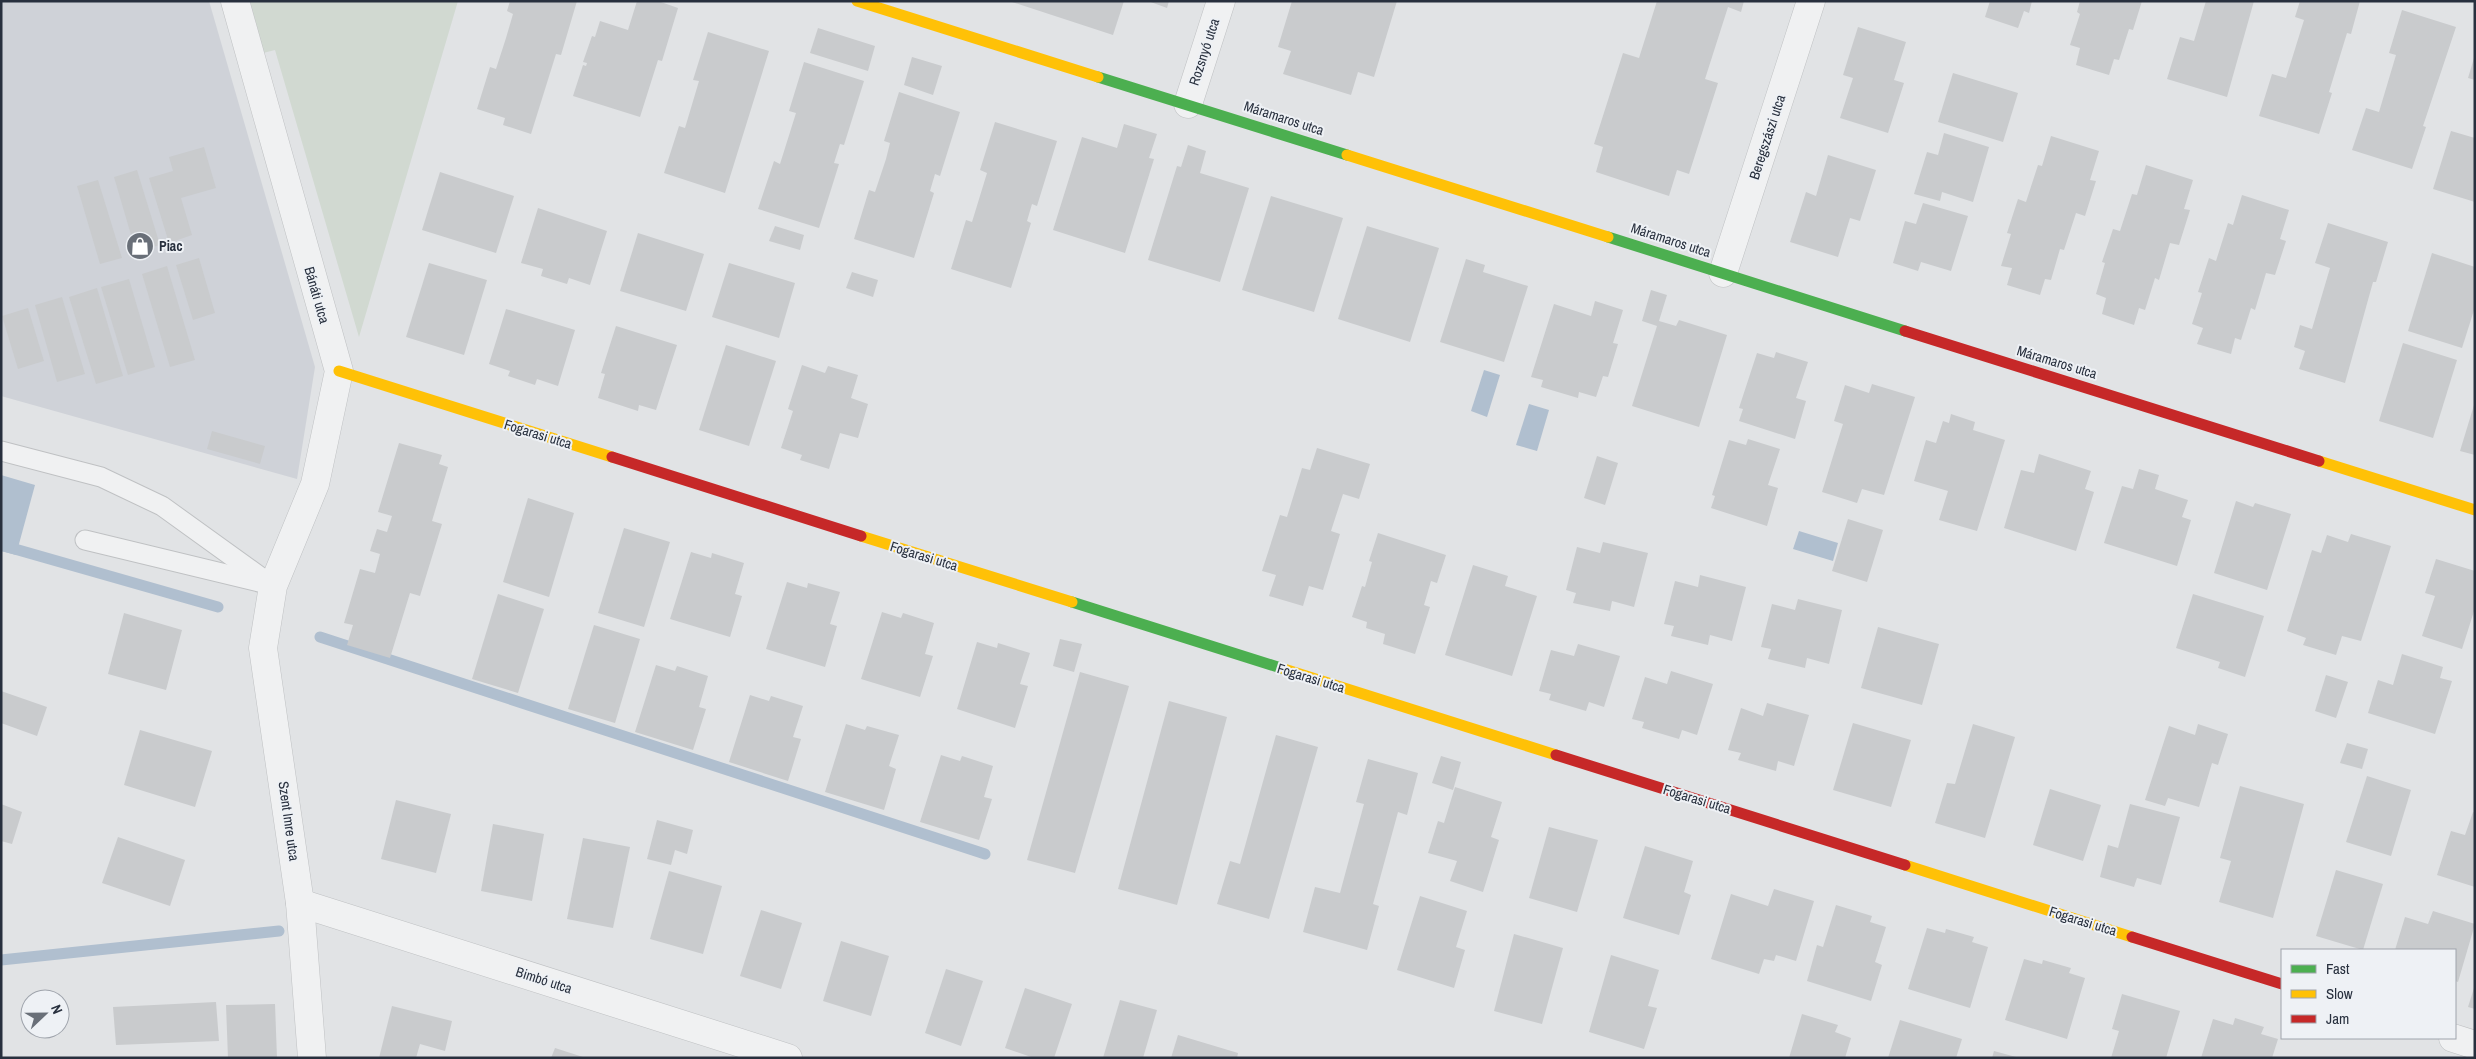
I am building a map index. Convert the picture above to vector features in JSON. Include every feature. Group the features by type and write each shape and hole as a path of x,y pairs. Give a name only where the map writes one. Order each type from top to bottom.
{"street":[{"name":"Bánáti utca","path":"235,1 339,371 315,484 273,586"},
{"name":"Máramaros utca","path":"857,1 2475,510"},
{"name":"Rozsnyó utca","path":"1188,104 1221,1"},
{"name":"Beregszászi utca","path":"1723,273 1811,1"},
{"name":"Fogarasi utca","path":"339,371 2281,984"},
{"name":"Szent Imre utca","path":"273,586 263,648 300,903 312,1058"},
{"name":"Bimbó utca","path":"300,903 788,1058"},
{"path":"2456,1039 2475,1044"}],"lane":[{"path":"1,451 101,478 162,506 273,586"},
{"path":"85,540 273,586"}],"shaded area":[{"name":"Piac","path":"1,1 209,1 315,367 297,479 1,396"},
{"path":"244,1 458,1 359,337 275,50 259,54"}],"water":[{"path":"1484,370 1500,375 1487,417 1471,411"},
{"path":"1529,404 1549,410 1537,451 1516,445"},
{"path":"1,475 35,485 16,555 1,551"},
{"path":"1799,531 1838,543 1833,561 1793,549"}],"building":[{"path":"510,1 577,1 561,55 556,54 531,134 503,125 505,118 477,109 490,67 496,69 506,38 513,14 507,11"},
{"path":"637,1 658,1 678,8 662,61 658,60 640,117 573,96 583,65 586,66 587,63 583,62 592,36 595,37 600,21 628,30"},
{"path":"1009,1 1124,1 1113,35"},
{"path":"1148,1 1169,1 1167,8"},
{"path":"1292,1 1397,1 1374,77 1358,72 1351,95 1283,74 1291,51 1278,47"},
{"path":"1657,1 1744,1 1741,12 1728,7 1705,79 1718,83 1689,174 1677,170 1669,196 1596,172 1603,147 1594,144 1623,53 1639,58"},
{"path":"1990,1 2032,1 2029,13 2024,11 2018,28 1985,17"},
{"path":"2080,1 2142,1 2133,30 2129,29 2119,60 2114,59 2109,75 2076,65 2080,48 2070,45 2080,14 2077,12"},
{"path":"2206,1 2254,1 2227,97 2167,79 2180,37 2194,41"},
{"path":"2300,1 2360,1 2351,34 2347,33 2329,92 2332,93 2319,134 2259,116 2272,74 2286,78 2304,20 2295,17"},
{"path":"2402,10 2456,27 2423,126 2426,127 2412,169 2352,150 2366,108 2379,112 2396,55 2389,53"},
{"path":"1858,27 1906,42 1894,80 1904,83 1888,133 1840,118 1853,78 1843,75"},
{"path":"818,28 875,46 868,71 810,53"},
{"path":"708,32 769,51 725,193 664,173 679,126 685,128 699,81 693,80"},
{"path":"912,57 942,66 933,95 904,85"},
{"path":"2475,58 2475,80 2468,78"},
{"path":"804,62 864,81 844,145 840,144 834,163 839,164 819,228 758,209 774,161 780,164 796,113 789,111"},
{"path":"1953,73 2018,93 2003,142 1938,122"},
{"path":"899,92 960,112 940,176 935,174 930,191 934,193 914,258 854,239 869,190 875,192 886,159 890,143 884,141"},
{"path":"995,122 1057,141 1037,206 1032,204 1027,221 1031,223 1011,288 951,269 966,220 972,222 987,173 980,170"},
{"path":"1124,124 1157,134 1149,158 1154,159 1125,253 1053,230 1082,137 1117,148"},
{"path":"2451,131 2475,138 2475,202 2433,189"},
{"path":"1944,133 1989,147 1973,202 1942,192 1940,201 1914,194 1927,152 1938,155"},
{"path":"2051,136 2099,151 2090,180 2096,181 2085,216 2076,213 2064,250 2060,249 2051,280 2045,279 2040,295 2007,285 2012,268 2001,266 2011,234 2007,233 2018,199 2026,202 2038,165 2042,166"},
{"path":"1188,145 1206,151 1200,173 1249,188 1220,282 1148,260 1177,166 1181,167"},
{"path":"204,147 216,188 181,198 192,235 169,243 149,178 173,171 169,157"},
{"path":"1828,155 1876,170 1860,221 1850,218 1838,257 1790,242 1806,192 1816,196"},
{"path":"2146,165 2193,180 2184,209 2190,210 2179,245 2170,243 2159,280 2155,278 2145,310 2139,308 2134,325 2102,314 2106,298 2096,294 2105,263 2102,262 2113,229 2120,231 2132,194 2137,195"},
{"path":"137,170 160,245 136,252 114,177"},
{"path":"440,172 514,196 496,253 422,230"},
{"path":"98,180 122,258 100,264 77,186"},
{"path":"2242,195 2289,210 2280,239 2286,241 2275,275 2266,273 2255,310 2251,308 2241,340 2235,338 2231,354 2197,344 2203,328 2192,324 2202,293 2198,292 2209,258 2216,261 2228,223 2233,225"},
{"path":"1271,196 1343,218 1314,312 1242,290"},
{"path":"1923,203 1968,216 1951,271 1921,262 1918,271 1893,263 1905,221 1916,224"},
{"path":"538,208 607,231 590,285 569,278 567,284 541,276 543,269 521,263"},
{"path":"2328,223 2388,242 2376,282 2373,282 2345,383 2299,369 2305,351 2294,347 2300,325 2312,329 2330,268 2315,263"},
{"path":"775,226 804,235 800,250 769,241"},
{"path":"1367,226 1439,248 1410,342 1338,319"},
{"path":"638,233 704,254 686,311 620,291"},
{"path":"2432,253 2475,267 2475,307 2462,348 2408,331"},
{"path":"199,258 215,313 193,320 176,265"},
{"path":"1466,259 1485,265 1483,272 1528,286 1504,362 1440,342"},
{"path":"429,263 487,280 464,355 406,337"},
{"path":"729,263 795,283 779,338 712,317"},
{"path":"167,266 195,360 170,367 142,274"},
{"path":"852,272 878,280 873,297 846,288"},
{"path":"129,279 155,367 128,375 101,287"},
{"path":"97,288 123,376 96,384 69,297"},
{"path":"1651,290 1667,295 1659,321 1676,326 1679,320 1727,335 1699,427 1632,406 1657,326 1642,321"},
{"path":"62,297 85,374 57,382 35,305"},
{"path":"1595,301 1623,310 1613,343 1618,344 1608,377 1603,376 1596,397 1579,392 1578,398 1541,387 1543,380 1531,377 1554,304 1591,316"},
{"path":"28,308 44,361 18,369 2,316"},
{"path":"506,309 575,330 558,386 537,379 535,385 508,376 510,371 489,364"},
{"path":"616,326 677,345 656,410 639,405 638,411 598,398 605,374 601,373"},
{"path":"2403,343 2457,360 2433,438 2379,421"},
{"path":"726,345 776,361 749,446 699,430"},
{"path":"1776,352 1808,362 1796,398 1806,401 1795,439 1739,421 1743,409 1739,408 1757,353 1774,358"},
{"path":"802,365 825,373 828,366 858,375 851,398 868,404 858,438 840,433 829,469 800,460 802,455 781,448 793,411 788,409"},
{"path":"1872,384 1915,397 1884,495 1862,489 1857,503 1822,492 1843,424 1834,421 1845,385 1869,393"},
{"path":"2475,405 2475,455 2460,451"},
{"path":"1951,414 1975,422 1973,430 2005,440 1977,531 1939,520 1948,491 1914,481 1926,440 1936,443 1943,421 1949,423"},
{"path":"212,431 265,446 260,464 207,449"},
{"path":"1748,439 1780,449 1768,485 1778,488 1767,526 1711,508 1715,496 1712,495 1729,440 1746,445"},
{"path":"399,443 442,455 439,464 448,467 432,521 442,524 420,596 410,593 390,658 347,645 353,625 344,623 360,569 375,573 380,554 370,551 377,529 387,532 392,516 378,512"},
{"path":"1317,448 1370,464 1359,499 1343,494 1331,531 1340,534 1323,590 1309,586 1303,606 1269,596 1276,575 1262,571 1280,515 1287,517 1302,468 1310,470"},
{"path":"2039,454 2091,471 2085,489 2094,492 2076,551 2004,528 2021,470 2034,473"},
{"path":"1597,456 1618,463 1605,505 1584,498"},
{"path":"2139,469 2159,475 2155,489 2188,500 2182,517 2191,520 2177,566 2104,543 2122,486 2133,489"},
{"path":"528,498 574,513 549,597 503,582"},
{"path":"2236,501 2253,507 2255,503 2291,514 2267,590 2214,573"},
{"path":"1848,519 1883,530 1867,582 1832,571"},
{"path":"624,528 670,542 644,627 598,613"},
{"path":"1378,533 1446,555 1437,583 1431,581 1424,605 1430,607 1415,654 1383,644 1385,634 1366,628 1367,622 1352,617 1362,586 1365,587 1372,562 1369,561"},
{"path":"2351,534 2391,546 2361,641 2342,636 2336,655 2303,645 2306,638 2287,631 2312,550 2321,553 2327,535 2348,542"},
{"path":"1603,542 1648,553 1634,607 1612,601 1610,611 1573,603 1576,593 1566,590 1577,547 1600,553"},
{"path":"691,552 711,558 712,553 744,563 735,594 742,596 730,637 670,619"},
{"path":"2436,559 2475,571 2475,608 2462,649 2422,636 2435,596 2425,593"},
{"path":"1473,565 1508,576 1505,586 1537,596 1512,676 1445,655"},
{"path":"1700,575 1746,587 1732,641 1710,635 1708,645 1671,636 1674,626 1664,624 1675,581 1698,587"},
{"path":"787,582 807,588 808,583 840,592 830,624 837,626 825,667 766,649"},
{"path":"498,594 544,609 518,693 472,679"},
{"path":"2193,594 2264,616 2245,677 2218,668 2220,662 2176,648"},
{"path":"1798,599 1842,610 1829,664 1807,658 1805,668 1768,659 1771,649 1761,647 1772,604 1795,610"},
{"path":"882,612 901,618 903,613 934,623 925,654 933,656 920,697 861,679"},
{"path":"124,613 182,630 166,690 108,674"},
{"path":"594,625 640,639 615,723 568,709"},
{"path":"1878,627 1939,644 1922,705 1861,688"},
{"path":"1060,639 1082,644 1074,672 1053,666"},
{"path":"977,642 997,648 998,643 1030,653 1020,684 1028,686 1015,728 957,709"},
{"path":"1578,644 1620,656 1604,707 1589,702 1586,711 1549,700 1551,694 1539,691 1551,650 1574,656"},
{"path":"2402,654 2443,667 2440,678 2452,681 2435,734 2368,713 2378,680 2393,685"},
{"path":"656,665 675,671 677,666 708,676 699,707 706,709 693,750 635,732"},
{"path":"1671,671 1713,684 1697,735 1682,730 1679,739 1642,728 1644,722 1632,719 1645,677 1667,684"},
{"path":"1080,672 1129,686 1075,873 1027,860"},
{"path":"2326,675 2348,682 2336,718 2315,711"},
{"path":"1,691 47,707 37,736 1,723"},
{"path":"750,695 769,701 771,696 803,706 793,737 801,739 788,781 729,762"},
{"path":"1169,701 1227,717 1177,905 1118,889"},
{"path":"1767,703 1809,715 1794,766 1778,761 1776,771 1738,760 1741,753 1728,750 1741,708 1763,716"},
{"path":"1853,723 1911,740 1891,807 1833,790"},
{"path":"846,724 865,730 867,726 899,735 889,766 896,769 884,810 825,792"},
{"path":"1973,724 2015,737 1985,838 1935,823 1947,783 1955,784"},
{"path":"2198,724 2228,734 2218,765 2212,763 2199,807 2168,798 2165,806 2145,800 2169,726 2195,735"},
{"path":"140,730 212,751 195,807 124,785"},
{"path":"1276,735 1318,747 1269,919 1217,904 1230,861 1240,864"},
{"path":"2347,743 2368,749 2362,769 2340,763"},
{"path":"941,755 960,761 962,756 993,766 984,797 992,799 979,840 920,822"},
{"path":"1441,756 1461,762 1453,790 1432,783"},
{"path":"1368,759 1418,773 1407,815 1398,812 1373,904 1379,906 1367,950 1303,932 1315,887 1340,893 1364,804 1356,802"},
{"path":"2367,776 2411,790 2391,856 2346,842"},
{"path":"2240,786 2304,804 2273,918 2219,902 2231,861 2220,858"},
{"path":"1455,787 1502,802 1491,837 1499,840 1483,892 1450,881 1457,861 1428,853 1438,821 1444,823"},
{"path":"2050,789 2101,805 2083,861 2033,845"},
{"path":"396,800 451,814 436,873 381,859"},
{"path":"1,804 22,812 12,844 1,841"},
{"path":"2130,804 2180,817 2161,885 2137,878 2134,887 2100,877 2108,845 2118,848"},
{"path":"2473,812 2475,813 2475,887 2437,875 2451,831 2465,835"},
{"path":"657,820 693,830 687,854 675,850 671,865 647,859"},
{"path":"493,824 544,834 532,901 481,891"},
{"path":"1549,827 1598,840 1577,912 1529,898"},
{"path":"118,837 185,860 170,906 102,883"},
{"path":"583,838 630,847 613,928 567,919"},
{"path":"1645,846 1693,861 1684,892 1691,895 1679,935 1623,918"},
{"path":"2336,870 2383,884 2363,949 2316,936"},
{"path":"669,871 722,886 703,954 650,939"},
{"path":"1774,889 1814,901 1796,961 1776,955 1774,961 1764,959 1759,974 1711,959 1731,894 1768,906"},
{"path":"1420,896 1467,911 1456,947 1465,950 1454,988 1397,970"},
{"path":"1836,905 1872,916 1870,922 1886,927 1875,962 1882,965 1871,1001 1807,981 1817,945 1823,947"},
{"path":"761,910 802,923 781,989 740,976"},
{"path":"2433,911 2475,924 2458,982 2456,981 2456,949 2395,949 2405,917 2428,924"},
{"path":"1927,928 1945,933 1946,929 1974,937 1972,942 1988,947 1970,1008 1908,989"},
{"path":"1514,934 1563,948 1542,1024 1494,1011"},
{"path":"841,941 889,956 871,1016 823,1001"},
{"path":"1611,955 1659,970 1648,1006 1657,1008 1644,1049 1589,1032"},
{"path":"2024,959 2042,964 2043,960 2071,968 2069,973 2085,978 2067,1039 2005,1020"},
{"path":"946,969 983,981 961,1046 925,1033"},
{"path":"1025,988 1072,1004 1054,1058 1034,1058 1005,1048"},
{"path":"2475,988 2475,1009 2468,1007"},
{"path":"2122,994 2180,1011 2166,1058 2111,1058 2119,1031 2112,1029"},
{"path":"1120,1000 1157,1010 1143,1058 1103,1058"},
{"path":"216,1002 219,1041 116,1045 113,1007"},
{"path":"275,1004 277,1058 228,1058 226,1005"},
{"path":"392,1006 452,1021 445,1051 420,1044 416,1058 379,1058"},
{"path":"1802,1014 1838,1025 1835,1032 1851,1038 1845,1058 1789,1058"},
{"path":"2235,1018 2264,1027 2261,1034 2278,1039 2272,1058 2201,1058 2213,1019 2233,1025"},
{"path":"1900,1020 1962,1039 1956,1058 1888,1058"},
{"path":"1178,1035 1238,1053 1237,1058 1171,1058"},
{"path":"555,1048 583,1057 583,1058 551,1058"},
{"path":"1994,1051 2016,1057 2016,1058 1992,1058"}],"waterway":[{"path":"1,545 218,607"},
{"path":"320,637 985,854"},
{"path":"1,960 279,931"}],"traffic: fast":[{"path":"1098,77 1347,155"},
{"path":"1608,237 1905,331"},
{"path":"1072,602 1284,669"}],"traffic: slow":[{"path":"857,1 1098,77"},
{"path":"1347,155 1608,237"},
{"path":"339,371 612,457"},
{"path":"2319,461 2475,510"},
{"path":"861,536 1072,602"},
{"path":"1284,669 1556,755"},
{"path":"1905,865 2132,937"}],"traffic: jam":[{"path":"1905,331 2319,461"},
{"path":"612,457 861,536"},
{"path":"1556,755 1905,865"},
{"path":"2132,937 2281,984"}],"place":[{"name":"Piac","path":"140,246"}]}
